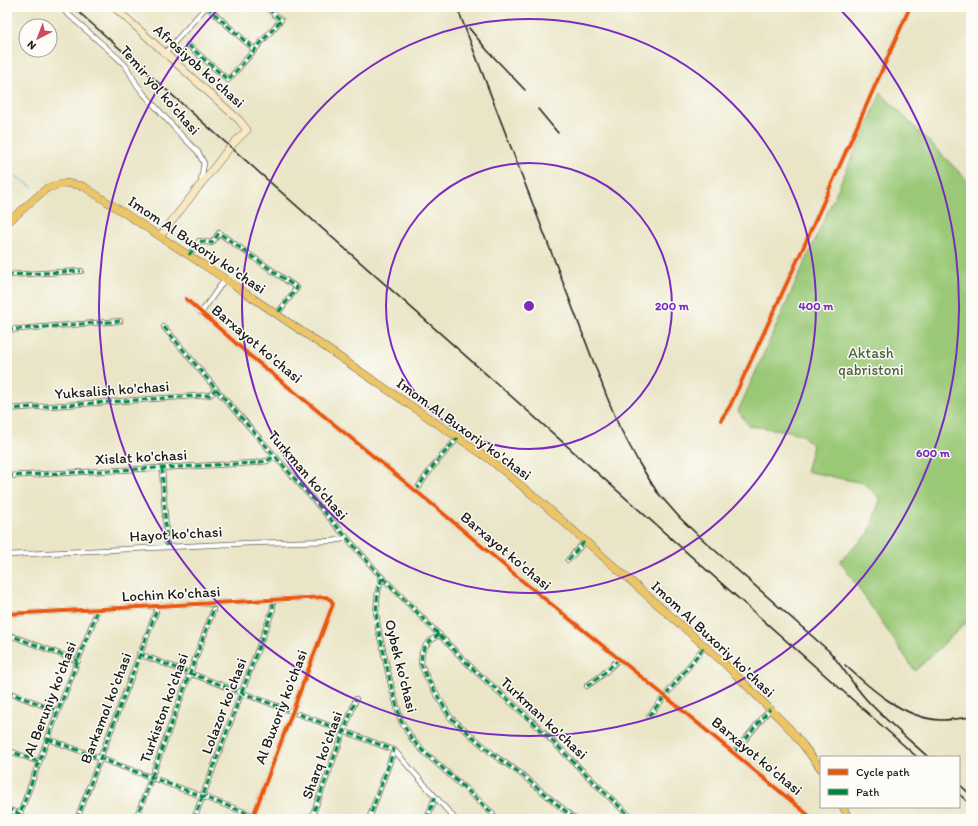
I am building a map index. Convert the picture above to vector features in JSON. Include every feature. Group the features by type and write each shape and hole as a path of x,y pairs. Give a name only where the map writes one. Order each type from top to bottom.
{"main road":[{"name":"Imom Al Buxoriy ko'chasi","path":"7,223 47,188 66,183 84,186 161,235 458,438 489,460 541,502 724,663 770,709 803,745 820,768"},
{"path":"844,808 849,819"}],"street":[{"name":"Temir yol ko'chasi","path":"60,7 126,66 137,85 147,97 198,152 204,163 200,180 202,182"},
{"name":"Afrosiyob ko'chasi","path":"114,7 239,120 247,130 230,147 202,182"},
{"path":"165,53 207,7 255,50"},
{"path":"188,45 228,80 281,20 266,7"},
{"path":"721,420 730,406 804,246 910,7"},
{"path":"161,235 202,182"},
{"path":"189,255 200,241 212,242 219,233 297,288 277,314"},
{"path":"7,275 81,271"},
{"path":"201,313 225,279"},
{"name":"Barxayot ko'chasi","path":"186,299 248,354 416,491 521,580 665,696 810,818"},
{"path":"7,330 120,321"},
{"name":"Turkman ko'chasi","path":"164,327 216,389 382,578 472,668 531,720 633,819"},
{"name":"Yuksalish ko'chasi","path":"7,409 210,395 216,389"},
{"path":"416,491 424,477 442,454 458,438"},
{"name":"Xislat ko'chasi","path":"7,476 254,463 267,461 275,456"},
{"path":"162,468 166,547"},
{"name":"Hayot ko'chasi","path":"7,555 332,541 347,538"},
{"path":"568,560 585,541"},
{"name":"Oybek ko'chasi","path":"382,578 378,591 376,612 378,628 392,689 402,721 412,739 420,748 492,813 495,819"},
{"name":"Lochin Ko'chasi","path":"7,614 326,597 331,600 333,604"},
{"name":"Lolazor ko'chasi","path":"194,819 273,608 273,600"},
{"name":"Turkiston ko'chasi","path":"136,819 213,611 213,604"},
{"name":"Al Buxoriy ko'chasi","path":"253,817 333,604"},
{"name":"Barkamol ko'chasi","path":"77,819 156,612 156,607"},
{"name":"Al Beruniy ko'chasi","path":"18,819 95,617 96,610"},
{"path":"7,634 78,661"},
{"path":"439,634 427,644 422,652 421,664 427,678 450,717 495,756 520,773 575,819"},
{"path":"649,716 705,646"},
{"path":"139,654 394,750 455,819"},
{"path":"587,686 602,675 619,659"},
{"path":"7,692 58,712"},
{"name":"Sharq ko'chasi","path":"311,819 356,699"},
{"path":"734,753 770,709"},
{"path":"48,739 253,817 263,819"},
{"path":"7,750 39,762"},
{"path":"369,819 394,750"},
{"path":"427,819 435,797"},
{"path":"7,809 20,814"}],"green space":[{"name":"Aktash qabristoni","path":"881,93 971,184 971,618 915,671 840,561 869,533 880,499 862,483 806,471 813,446 802,435 789,431 749,426 738,411"}],"waterway":[{"path":"7,170 32,187"}],"railway":[{"path":"73,7 916,756"},
{"path":"457,7 607,397 619,426 657,492 680,518 701,538 829,651 872,706 927,756"},
{"path":"469,28 487,50 525,90"},
{"path":"538,109 558,133"},
{"path":"845,665 888,701 913,714 940,720 971,717"},
{"path":"960,785 971,795"},
{"path":"960,795 971,805"}],"marked path":[{"path":"207,7 255,50"},
{"path":"188,45 228,80 281,20 266,7"},
{"path":"189,255 199,241 212,243 219,233 297,288 277,314"},
{"path":"7,275 81,271"},
{"path":"7,330 120,321"},
{"path":"164,327 216,389 377,572 472,668 531,720 633,819"},
{"path":"7,409 210,395 216,389"},
{"path":"416,491 436,463 458,438"},
{"path":"7,476 254,463 267,461 275,456"},
{"path":"162,468 167,547"},
{"path":"568,560 585,541"},
{"path":"382,578 378,591 376,612 378,628 401,721 412,739 420,748 492,813 495,819"},
{"path":"194,819 273,609 273,600"},
{"path":"136,819 213,611 213,604"},
{"path":"77,819 156,612 156,607"},
{"path":"18,819 95,617 96,610"},
{"path":"7,634 78,661"},
{"path":"439,634 427,644 422,652 421,664 427,678 450,717 495,756 520,773 575,819"},
{"path":"649,716 705,646"},
{"path":"139,654 394,750 369,819"},
{"path":"587,686 602,675 619,659"},
{"path":"7,692 58,711"},
{"path":"311,819 356,699"},
{"path":"734,753 770,709"},
{"path":"48,739 263,819"},
{"path":"7,750 39,762"},
{"path":"427,819 435,797"},
{"path":"7,809 20,814"}],"cycle path":[{"path":"721,420 730,406 804,246 910,7"},
{"path":"186,299 248,354 813,819"},
{"path":"7,614 326,597 331,600 333,604 252,819"}]}
